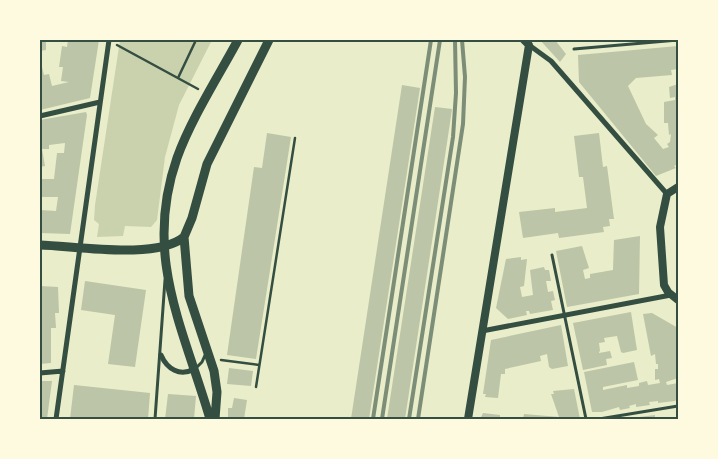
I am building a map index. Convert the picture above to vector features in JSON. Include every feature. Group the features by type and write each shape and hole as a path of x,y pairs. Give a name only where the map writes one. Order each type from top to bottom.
{"main road":[{"path":"210,419 177,316 166,270 163,248 164,216 178,156 238,40"},
{"path":"215,419 218,392 207,348 189,296 184,237 192,218 207,164 269,40"},
{"path":"40,245 145,250 163,248 184,237"}],"street":[{"path":"56,419 109,40"},
{"path":"468,419 527,42 551,61 666,194"},
{"path":"40,116 100,102"},
{"path":"678,187 666,194 660,226 660,255 664,285 671,295 678,300"},
{"path":"482,331 671,295"},
{"path":"161,355 164,363 176,371 184,372 195,369"},
{"path":"40,373 63,371"}],"lane":[{"path":"574,49 678,40"},
{"path":"552,255 586,419"},
{"path":"155,419 166,270"},
{"path":"195,369 202,362 207,348"},
{"path":"599,419 678,406"}],"path":[{"path":"109,40 186,83"},
{"path":"178,78 196,40"},
{"path":"256,387 295,138"},
{"path":"210,358 259,365"}],"green space":[{"path":"120,40 212,40 179,105 165,157 157,220 151,227 125,226 123,236 97,237 99,224 94,220 95,205"}],"building":[{"path":"40,40 46,40 46,50 40,51"},
{"path":"68,40 99,40 90,98 40,110 40,59 44,75 49,74 52,86 69,82 61,81 63,67 59,67 62,46 67,47"},
{"path":"540,40 555,40 566,54 560,62"},
{"path":"678,46 678,69 671,70 672,75 636,78 628,86 646,124 658,135 654,138 663,149 669,147 667,144 670,142 671,134 669,135 668,123 664,123 664,102 675,100 675,97 670,98 669,87 678,84 678,164 674,166 676,168 656,176 579,82 578,55"},
{"path":"402,85 420,88 369,419 351,419"},
{"path":"435,107 452,109 405,419 387,419"},
{"path":"86,112 70,234 40,233 40,210 56,211 58,197 40,197 40,179 54,179 57,153 64,153 65,143 49,145 49,149 42,149 45,166 40,167 40,120"},
{"path":"267,133 291,137 256,359 227,355 254,167 262,168"},
{"path":"599,133 603,167 607,166 614,219 609,219 610,226 603,227 604,232 559,238 558,233 523,238 519,212 555,208 555,212 587,208 583,177 579,177 574,136"},
{"path":"640,236 639,294 567,307 556,251 582,246 589,268 583,270 585,279 590,278 590,274 613,270 614,240"},
{"path":"521,257 521,260 527,259 524,286 520,287 522,297 533,295 530,270 544,267 545,270 549,270 551,281 546,281 548,292 553,291 555,300 551,301 553,310 530,314 529,311 526,311 527,315 508,319 496,308 506,259"},
{"path":"85,281 146,290 135,367 108,364 115,315 81,310"},
{"path":"40,286 58,287 59,313 55,313 56,328 51,328 51,363 40,364"},
{"path":"631,312 637,350 623,353 621,352 617,336 604,338 605,342 599,343 599,353 610,351 612,358 606,359 607,365 583,370 573,323"},
{"path":"652,313 678,328 678,378 666,382 667,385 678,383 678,398 675,401 649,402 650,405 636,407 636,404 629,406 630,408 620,410 619,407 602,412 592,412 584,372 634,362 638,380 603,387 603,390 627,385 627,388 639,386 639,383 647,381 648,385 660,383 659,379 655,380 655,369 658,369 658,364 656,364 655,354 651,356 643,314"},
{"path":"561,325 568,366 552,369 549,367 547,354 540,356 541,361 505,369 505,374 501,374 498,398 485,397 486,394 483,394 491,340"},
{"path":"229,368 253,371 251,386 227,384"},
{"path":"40,381 52,381 47,419 40,419"},
{"path":"74,385 150,393 148,419 70,419"},
{"path":"574,389 580,419 523,419 524,414 559,417 551,394 554,394 553,391"},
{"path":"168,394 196,396 194,419 165,419"},
{"path":"234,398 247,400 244,419 228,419 228,408 232,408"},
{"path":"483,413 500,415 500,419 480,419"},
{"path":"655,415 655,419 631,419 631,418"}],"railway":[{"path":"373,419 431,40"},
{"path":"382,419 440,40"},
{"path":"409,419 453,137 456,93 455,40"},
{"path":"418,419 463,124 465,77 462,40"}]}
